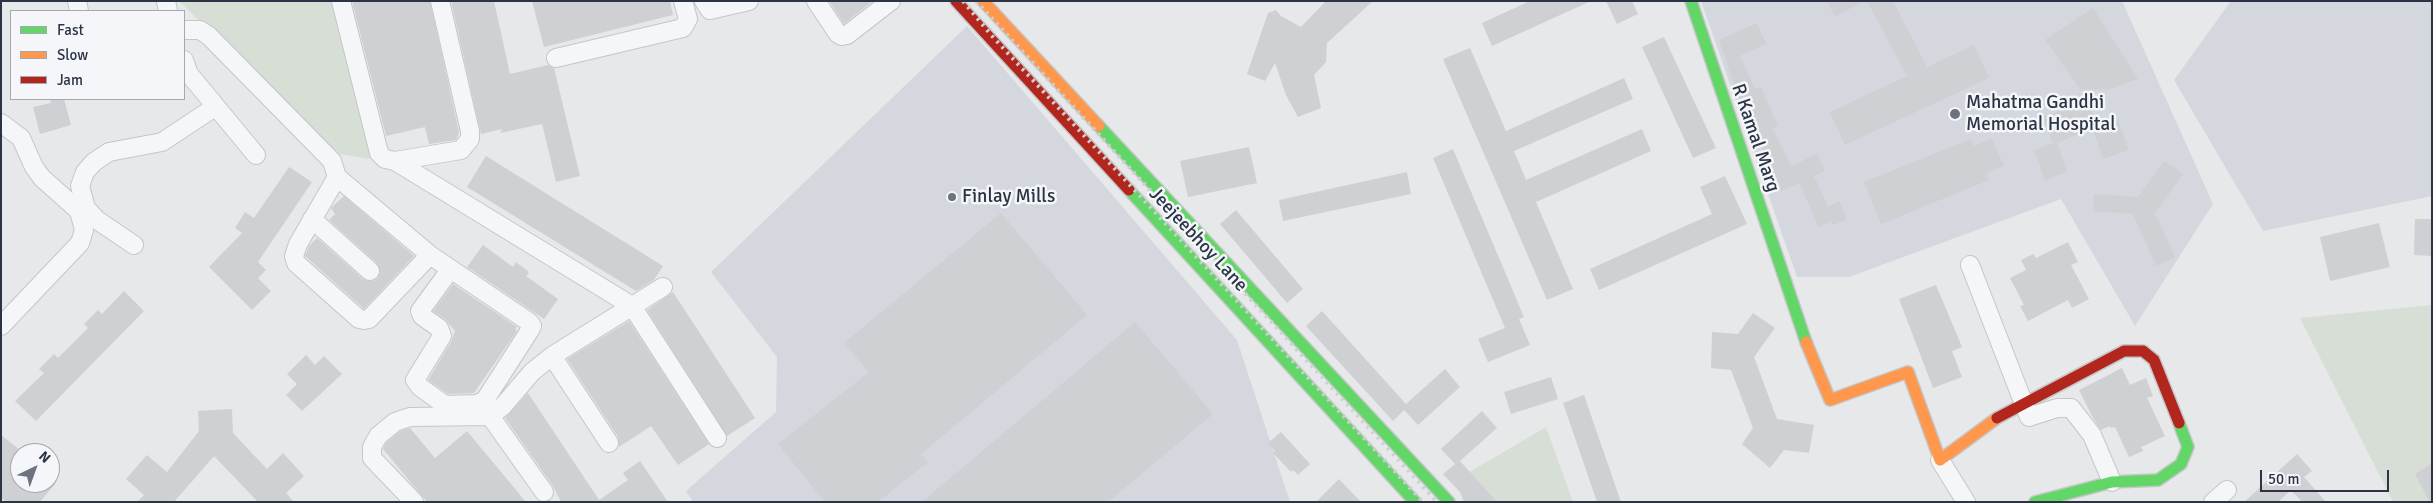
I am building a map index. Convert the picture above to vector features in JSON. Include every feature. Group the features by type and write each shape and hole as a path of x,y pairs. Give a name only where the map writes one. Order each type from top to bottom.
{"street":[{"path":"341,1 379,153 384,159 394,161 632,306 717,438"},
{"path":"394,161 461,150 470,139 440,1"},
{"path":"556,58 683,28 688,19 684,1"},
{"path":"704,1 710,10 749,1"},
{"path":"816,1 838,34 842,36 891,1"},
{"name":"Jeejeebhoy Lane","path":"956,1 1415,502"},
{"path":"983,1 1449,502"},
{"name":"R Kamal Marg","path":"1691,1 1808,347 1830,400 1908,372 1940,460"},
{"path":"185,30 200,30 210,36 332,160 337,177 430,255 529,322 532,326 485,400 478,404 445,406 420,387 415,380 442,336 439,328 422,316 420,311 450,270"},
{"path":"185,64 188,74 256,155"},
{"path":"134,245 97,220 86,208 80,186 85,172 94,162 109,152 162,142 215,107"},
{"path":"1,123 21,138 34,167 42,178 79,211 84,230 80,243 1,326"},
{"path":"337,177 295,250 296,263 360,319 369,319 430,255"},
{"path":"312,219 370,271"},
{"path":"1970,265 2028,417 2058,408 2071,408 2092,435 2112,482"},
{"path":"1216,286 1234,271"},
{"path":"414,502 372,458 372,447 378,436 395,422 410,417 490,416 503,406 532,372 552,356 663,287"},
{"path":"1966,502 1940,460 2003,413 2124,351 2143,351 2154,360 2188,447 2181,464 2158,480 2112,482 2035,502"},
{"path":"552,356 609,443"},
{"path":"490,416 544,492"},
{"path":"2213,502 2227,490"}],"shaded area":[{"path":"179,1 335,1 370,159 335,153"},
{"name":"Mahatma Gandhi Memorial Hospital","path":"1701,1 2122,1 2213,204 2135,326 2061,199 1849,277 1797,277"},
{"path":"2231,1 2432,1 2432,196 2263,231 2174,80"},
{"name":"Finlay Mills","path":"967,26 1237,340 1290,502 693,502 686,491 776,412 777,357 711,272"},
{"path":"2432,305 2432,502 2393,502 2300,318"},
{"path":"1546,427 1573,502 1486,502 1463,476"}],"building":[{"path":"352,1 430,1 459,132 456,140 429,144 425,127 386,136"},
{"path":"451,1 494,1 510,74 548,65 554,68 580,176 556,182 542,124 500,133 502,129 481,134"},
{"path":"532,1 670,1 673,15 544,47"},
{"path":"829,1 873,1 844,24"},
{"path":"1326,1 1373,1 1327,43 1326,62 1314,75 1321,108 1298,117 1286,95 1275,63 1265,81 1247,74 1268,13 1276,10 1281,16 1301,27"},
{"path":"1530,1 1591,1 1492,46 1482,23"},
{"path":"1606,1 1632,1 1638,14 1617,24"},
{"path":"1827,1 1864,1 1835,17"},
{"path":"1867,1 1893,1 1927,67 1974,45 1989,78 1845,145 1830,112 1907,76"},
{"path":"2093,8 2138,79 2111,89 2082,91 2045,40"},
{"path":"1757,23 1766,44 1740,56 1755,89 1761,87 1778,126 1773,129 1791,166 1817,154 1825,171 1814,176 1828,207 1839,201 1847,219 1833,225 1831,221 1819,227 1799,183 1781,191 1738,96 1719,40"},
{"path":"1664,37 1716,148 1693,158 1642,47"},
{"path":"1470,48 1506,131 1624,78 1633,99 1514,151 1526,180 1642,129 1651,151 1536,202 1573,289 1547,300 1443,59"},
{"path":"50,100 64,100 71,125 40,134 33,107 51,103"},
{"path":"2089,101 2098,127 2118,120 2129,150 2103,159 2093,129 2053,144 2043,117"},
{"path":"1992,138 2004,166 1987,173 1989,180 1881,224 1864,182 1971,139 1973,146"},
{"path":"2057,142 2067,172 2045,180 2034,150"},
{"path":"1249,147 1257,183 1188,197 1180,161"},
{"path":"1453,149 1524,317 1519,319 1530,345 1488,362 1478,339 1505,328 1433,158"},
{"path":"486,156 663,266 654,280 636,291 467,187"},
{"path":"2164,161 2183,174 2155,213 2175,257 2156,266 2133,214 2093,211 2094,194 2138,197"},
{"path":"289,167 312,182 258,262 266,270 258,278 271,291 252,310 209,267 242,233 235,228 245,212 254,218"},
{"path":"1407,172 1411,194 1283,221 1279,200"},
{"path":"1725,176 1747,224 1599,290 1590,269 1712,214 1700,187"},
{"path":"344,196 414,256 364,309 305,256 309,246 317,238 363,279 373,281 378,278 380,273 377,263 329,220 335,214 331,208"},
{"path":"1236,210 1303,289 1287,303 1220,224"},
{"path":"1001,213 1087,315 921,454 928,462 878,502 825,502 778,444 869,372 844,343"},
{"path":"2415,219 2432,219 2432,256 2414,255"},
{"path":"2379,223 2390,267 2330,281 2320,237"},
{"path":"2068,242 2078,262 2071,265 2089,299 2072,308 2068,300 2028,321 2020,306 2024,305 2010,278 2026,270 2021,260 2033,254 2036,258"},
{"path":"483,245 513,267 516,262 529,272 526,276 558,299 544,319 467,267"},
{"path":"453,284 517,327 515,330 517,331 474,393 448,394 428,380 451,342 455,331 445,319 433,311"},
{"path":"1936,285 1962,347 1952,351 1962,377 1933,388 1899,299"},
{"path":"124,291 144,311 36,421 15,401 44,373 39,369 54,354 58,358 88,328 84,324 98,310 102,314"},
{"path":"673,292 755,418 727,436 647,310"},
{"path":"1322,311 1406,404 1445,369 1460,387 1418,425 1404,410 1393,421 1306,326"},
{"path":"1753,313 1775,328 1754,357 1777,419 1814,425 1809,453 1784,450 1770,468 1742,444 1753,428 1731,370 1711,368 1712,332 1738,334"},
{"path":"629,321 709,444 678,465 651,426 619,447 618,437 567,359"},
{"path":"1135,322 1213,414 1108,502 922,502"},
{"path":"306,355 315,365 324,356 342,374 302,411 286,395 297,384 287,374"},
{"path":"2122,368 2130,385 2146,378 2153,396 2147,398 2165,436 2141,447 2143,451 2129,457 2115,427 2111,428 2110,426 2101,430 2079,390"},
{"path":"1551,377 1558,399 1511,414 1504,392"},
{"path":"528,393 599,500 628,480 623,473 640,461 668,502 561,502 553,486 505,418"},
{"path":"1584,395 1621,502 1597,502 1563,403"},
{"path":"232,409 233,433 267,469 283,453 304,476 286,493 294,502 258,502 214,456 174,502 137,502 144,495 126,479 147,455 167,472 199,431 198,411"},
{"path":"1482,411 1497,428 1460,461 1497,502 1464,502 1460,492 1443,474 1455,464 1441,449"},
{"path":"410,428 435,458 467,431 526,502 427,502 383,449 386,443 400,431"},
{"path":"1281,432 1310,464 1298,475 1293,470 1291,472 1273,453 1275,451 1268,443"},
{"path":"1,435 11,443 10,493 48,493 40,502 6,502 1,498"},
{"path":"2297,454 2312,471 2304,477 2326,502 2302,502 2291,490 2278,502 2244,502"},
{"path":"2432,463 2432,502 2430,502 2415,474"},
{"path":"1339,479 1361,502 1316,502"}],"railway":[{"path":"963,1 992,36 1423,502"},
{"path":"976,1 1437,502"}],"traffic: fast":[{"path":"1691,1 1806,342"},
{"path":"1099,126 1449,502"},
{"path":"1129,190 1415,502"},
{"path":"2035,502 2112,482 2158,480 2181,464 2188,447 2179,423"}],"traffic: slow":[{"path":"983,1 1099,126"},
{"path":"1806,342 1830,400 1908,372 1940,460 1997,418"}],"traffic: jam":[{"path":"956,1 1129,190"},
{"path":"1997,418 2124,351 2143,351 2154,360 2179,423"}],"place":[{"name":"Mahatma Gandhi Memorial Hospital","path":"1955,114"},
{"name":"Finlay Mills","path":"952,197"}]}
